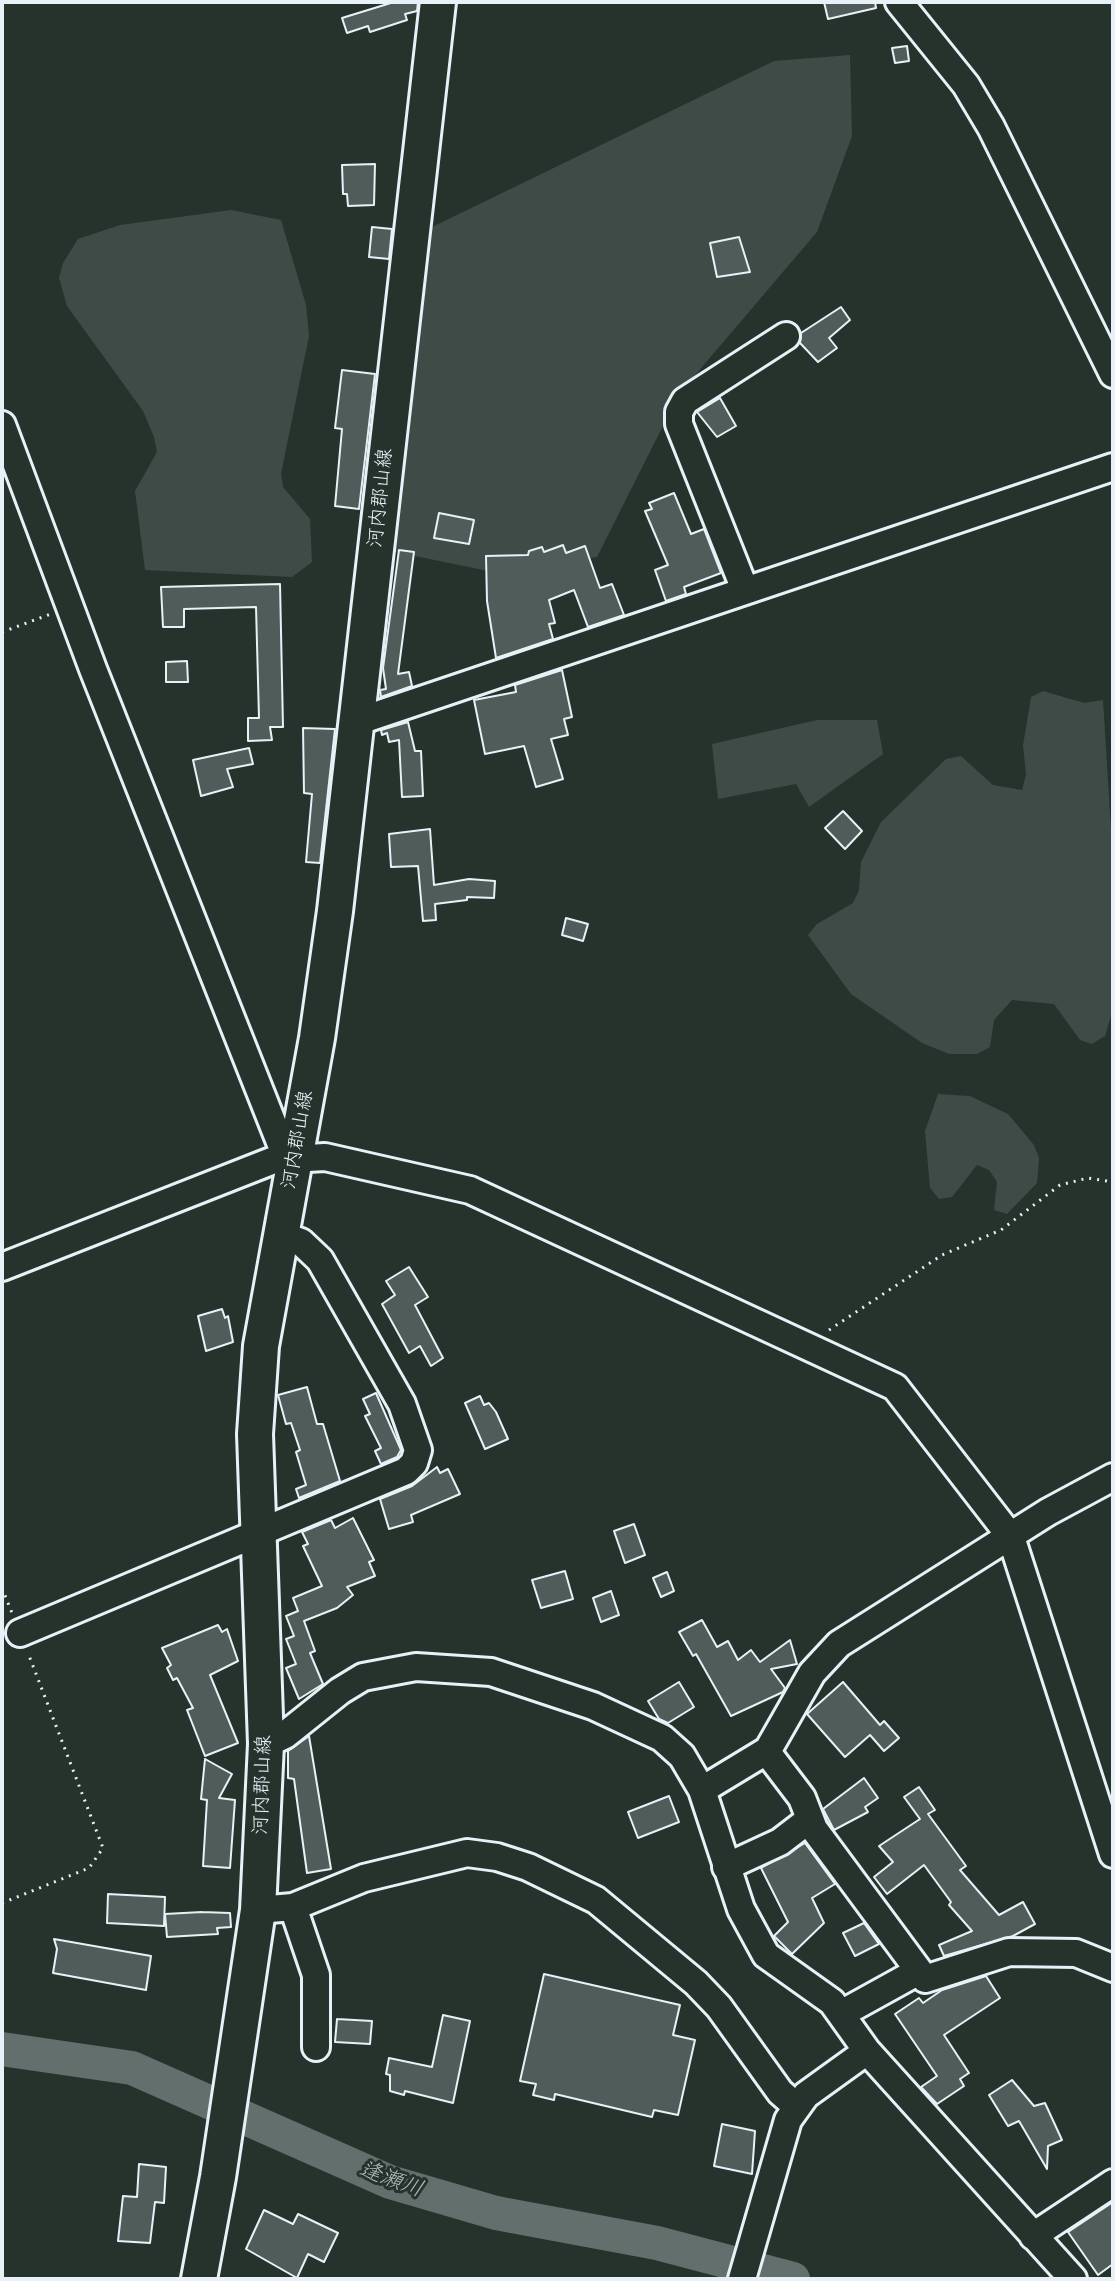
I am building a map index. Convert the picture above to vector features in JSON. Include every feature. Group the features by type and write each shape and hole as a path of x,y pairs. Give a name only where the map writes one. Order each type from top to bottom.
{"main road":[{"name":"河内郡山線","path":"199,2279 218,2177 258,1910 266,1744 256,1531 255,1434 261,1346 291,1157 317,1038 438,2"}],"street":[{"path":"899,2 966,85 991,127 1113,374"},
{"path":"745,590 679,424 679,412 685,401 786,336"},
{"path":"2,425 69,608 291,1157"},
{"path":"356,722 1113,467"},
{"path":"2,1267 291,1157 325,1157 470,1190 895,1387 1011,1537 1113,1854"},
{"path":"20,1633 256,1531 406,1471 414,1463 418,1450 402,1404 320,1260 301,1242 281,1235"},
{"path":"702,1790 767,1752 812,1673 839,1644 1113,1477"},
{"path":"266,1744 285,1735 340,1691 363,1677 416,1667 491,1672 593,1706 651,1731 682,1756 702,1790 741,1909 766,1955 822,1992 867,2051 1073,2279"},
{"path":"767,1752 802,1798 810,1819 917,1972 925,1979 944,1976 1009,1952 1076,1953 1113,1968"},
{"path":"726,1867 780,1842 810,1819"},
{"path":"258,1910 293,1907 364,1878 467,1853 497,1857 528,1867 596,1900 696,1983 719,2007 780,2092 797,2107"},
{"path":"293,1907 316,1975 316,2047"},
{"path":"841,2014 917,1972"},
{"path":"742,2279 769,2195 781,2142 797,2107 806,2095 867,2051"},
{"path":"1033,2236 1113,2183"}],"path":[{"path":"2,632 69,608"},
{"path":"806,1345 942,1255 1001,1230 1060,1185 1088,1178 1113,1182"},
{"path":"2,1588 103,1848 89,1868 2,1903"}],"shaded area":[{"path":"850,55 852,136 817,232 679,394 597,557 498,573 371,547 428,229 774,61"},
{"path":"231,210 281,220 306,305 309,336 281,474 283,487 310,519 312,562 292,577 145,570 135,491 157,452 154,437 143,411 67,306 59,278 63,263 78,239 120,225"},
{"path":"1043,691 1084,703 1103,700 1113,862 1113,1009 1105,1036 1092,1044 1080,1040 1054,1004 1012,1000 994,1020 990,1047 977,1054 949,1054 922,1043 851,994 808,935 817,924 853,903 859,890 861,862 881,822 946,759 961,756 993,785 1022,790 1026,775 1023,745 1031,697"},
{"path":"817,720 877,720 883,754 809,807 796,784 718,799 712,744"},
{"path":"938,1094 970,1096 1008,1114 1034,1145 1039,1158 1037,1183 1007,1214 994,1210 997,1182 989,1170 977,1165 952,1197 939,1199 930,1188 925,1131"}],"building":[{"path":"394,2 418,2 417,11 405,14 407,20 370,32 368,26 347,33 342,18"},
{"path":"824,2 875,2 876,8 828,19"},
{"path":"907,46 909,61 895,63 892,48"},
{"path":"375,164 374,205 348,206 347,194 343,194 342,165"},
{"path":"372,227 392,229 389,259 369,257"},
{"path":"739,237 750,272 717,277 710,243"},
{"path":"841,307 850,320 829,338 837,348 818,362 800,343 801,333"},
{"path":"342,370 375,374 359,509 335,506 342,429 335,428"},
{"path":"720,398 736,426 717,437 697,412"},
{"path":"674,493 691,534 704,529 721,573 684,587 686,594 666,601 655,570 668,565 645,511 652,509 649,503"},
{"path":"439,513 474,520 469,544 434,538"},
{"path":"563,545 566,553 585,546 600,588 612,584 624,615 588,627 574,590 549,600 555,623 549,624 553,639 496,658 487,601 486,556 528,555 529,551 542,547 544,552"},
{"path":"399,550 414,552 398,674 409,672 412,686 381,697 380,690 386,689 383,668"},
{"path":"280,584 283,727 270,727 272,740 248,741 248,718 259,718 256,607 184,609 184,627 163,627 161,587"},
{"path":"187,661 188,682 166,682 166,662"},
{"path":"562,670 572,717 564,719 568,735 551,739 563,779 536,787 524,746 485,754 474,700 516,692 515,685"},
{"path":"408,722 415,751 421,751 423,796 402,797 399,740 389,742 387,733 382,735 381,730"},
{"path":"303,728 335,729 320,863 306,862 312,794 304,793"},
{"path":"249,748 253,764 227,769 233,787 201,796 193,760"},
{"path":"843,811 862,831 845,849 825,828"},
{"path":"430,829 434,885 469,879 495,881 494,898 467,897 467,900 435,904 436,920 423,921 418,866 391,867 389,834"},
{"path":"566,918 588,924 583,941 562,935"},
{"path":"409,1267 428,1297 415,1305 443,1358 431,1366 420,1346 409,1353 382,1304 395,1295 386,1281"},
{"path":"222,1309 225,1318 228,1316 233,1342 206,1351 198,1316"},
{"path":"307,1387 317,1424 323,1424 340,1481 299,1498 296,1489 306,1485 296,1452 300,1450 291,1423 286,1424 278,1395"},
{"path":"376,1393 401,1450 397,1457 381,1464 375,1451 381,1448 365,1416 370,1414 363,1399"},
{"path":"480,1396 484,1405 489,1403 496,1412 508,1439 485,1449 465,1403"},
{"path":"437,1467 440,1473 448,1469 460,1494 411,1515 413,1522 389,1529 380,1499 412,1486"},
{"path":"353,1518 374,1560 369,1562 375,1576 347,1587 353,1595 337,1608 304,1621 315,1651 310,1653 323,1684 299,1699 286,1668 296,1664 286,1639 294,1636 286,1616 298,1611 293,1598 322,1586 303,1546 308,1544 302,1532 331,1520 335,1528"},
{"path":"634,1524 645,1555 625,1563 614,1531"},
{"path":"565,1571 573,1599 541,1608 532,1580"},
{"path":"667,1572 674,1591 661,1597 653,1578"},
{"path":"611,1591 619,1615 601,1622 593,1598"},
{"path":"702,1620 717,1647 728,1641 738,1660 751,1650 760,1662 790,1640 797,1664 771,1669 785,1688 783,1692 731,1716 696,1654 693,1656 679,1632"},
{"path":"218,1625 222,1632 227,1629 238,1661 210,1675 238,1743 205,1756 187,1710 193,1708 177,1678 173,1680 167,1668 171,1665 162,1648"},
{"path":"679,1682 694,1707 668,1723 659,1719 648,1701"},
{"path":"843,1682 880,1725 884,1721 899,1738 884,1751 870,1735 845,1757 807,1714"},
{"path":"309,1736 331,1869 307,1873 294,1779 288,1778 288,1751"},
{"path":"205,1759 232,1774 219,1798 235,1800 230,1868 203,1866 207,1800 201,1799"},
{"path":"864,1778 878,1798 865,1807 868,1812 834,1830 823,1809"},
{"path":"919,1787 935,1810 928,1814 966,1866 960,1870 999,1915 1023,1902 1035,1924 1013,1936 944,1956 939,1945 972,1931 949,1905 951,1902 924,1865 887,1894 874,1877 893,1862 879,1846 920,1819 904,1797"},
{"path":"669,1796 679,1822 638,1838 628,1812"},
{"path":"805,1843 835,1884 812,1898 824,1923 792,1954 774,1936 788,1922 761,1868"},
{"path":"108,1894 165,1897 164,1926 107,1923"},
{"path":"230,1913 231,1927 217,1928 218,1934 167,1937 165,1914"},
{"path":"864,1923 879,1944 855,1956 843,1933"},
{"path":"54,1939 151,1956 146,1990 53,1973 57,1949"},
{"path":"544,1974 680,2005 673,2035 695,2040 678,2115 654,2110 652,2117 555,2094 554,2100 533,2095 536,2084 520,2081"},
{"path":"986,1976 1000,1998 944,2035 969,2073 960,2079 964,2086 937,2104 921,2087 937,2076 895,2014 919,1998 923,2003 942,1990"},
{"path":"443,2015 470,2021 453,2103 405,2091 404,2095 390,2091 390,2075 386,2074 389,2058 432,2067"},
{"path":"337,2019 372,2021 370,2044 335,2042"},
{"path":"1012,2080 1034,2106 1045,2103 1062,2140 1048,2146 1047,2169 1019,2121 1008,2126 989,2095"},
{"path":"722,2124 755,2131 752,2174 714,2166"},
{"path":"139,2164 166,2167 164,2203 155,2202 150,2243 118,2241 123,2196 137,2197"},
{"path":"1113,2202 1113,2264 1098,2275 1068,2232"},
{"path":"264,2210 293,2224 298,2214 338,2233 324,2262 308,2254 297,2278 246,2249"}],"waterway":[{"name":"逢瀬川","path":"2,2049 132,2068 390,2182 496,2213 657,2243 793,2279"}]}
